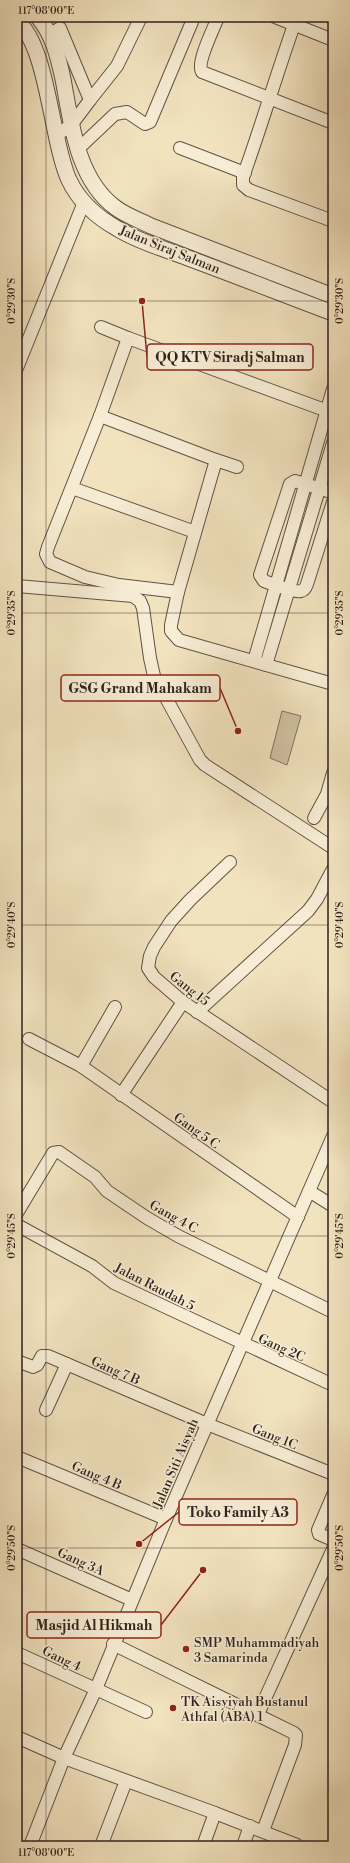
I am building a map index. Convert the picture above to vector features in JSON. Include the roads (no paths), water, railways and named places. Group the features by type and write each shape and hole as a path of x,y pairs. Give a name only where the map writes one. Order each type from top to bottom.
{"street":[{"name":"Jalan Siraj Salman","path":"38,17 57,27 58,55 78,150 84,167 101,194 115,207 127,215 246,264 333,296"},
{"path":"56,136 72,124 117,66 141,17"},
{"path":"78,150 115,114 127,112 145,124 150,122 194,17"},
{"path":"218,17 201,61 200,69 208,75 269,97 333,123"},
{"path":"275,17 298,21 333,40"},
{"name":"Jalan Siraj Salman","path":"17,21 27,32 37,55 56,136 70,182 84,202 96,215 129,235 333,313"},
{"path":"298,21 269,97 267,110 245,173 243,185 249,190 333,221"},
{"path":"57,27 90,100"},
{"path":"180,148 245,173"},
{"path":"17,368 84,202"},
{"path":"101,327 330,412"},
{"path":"128,338 100,416 48,547 47,557 50,562 70,572 99,581 178,592"},
{"path":"254,661 305,484 330,412 333,390"},
{"path":"100,416 237,467"},
{"path":"266,665 333,443"},
{"path":"216,460 178,592 170,624 171,631 179,640 333,684"},
{"path":"333,494 319,488 292,481 288,487 260,575 264,581 288,589 301,591 307,584 333,502"},
{"path":"72,488 195,532"},
{"path":"293,526 306,529"},
{"path":"17,586 133,596 137,598 143,608 154,676 202,762 333,848"},
{"path":"314,818 327,794 333,773"},
{"name":"Gang 15","path":"230,862 176,915 150,956 148,963 150,973 183,1002 197,1012 333,1102"},
{"path":"197,1012 308,911 333,869"},
{"path":"121,1095 183,1002"},
{"path":"81,1066 115,1007"},
{"name":"Gang 5 C","path":"29,1039 81,1066 298,1217"},
{"name":"Jalan Siti Aisyah","path":"30,1846 64,1758 96,1689 113,1644 166,1518 333,1136"},
{"name":"Gang 4 C","path":"17,1213 54,1153 59,1152 95,1177 107,1191 147,1218 178,1236 333,1312"},
{"path":"309,1191 333,1206"},
{"name":"Jalan Raudah 5","path":"17,1225 92,1266 114,1283 242,1344"},
{"name":"Gang 2C","path":"242,1344 333,1385"},
{"name":"Gang 7 B","path":"17,1361 33,1367 37,1365 42,1356 46,1355 207,1424"},
{"path":"46,1410 68,1364"},
{"name":"Gang 1C","path":"207,1424 333,1474"},
{"name":"Gang 4 B","path":"17,1457 166,1518"},
{"path":"333,1495 318,1530 319,1534 333,1540"},
{"name":"Gang 3A","path":"17,1549 132,1600"},
{"path":"258,1714 333,1549"},
{"path":"113,1644 291,1730 296,1735 295,1746 263,1832"},
{"name":"Gang 4","path":"17,1653 146,1712"},
{"path":"17,1737 64,1758 250,1826 297,1845"},
{"path":"102,1846 126,1780"},
{"path":"203,1846 215,1813"},
{"path":"243,1846 250,1826"}],"place":[{"name":"QQ KTV Siradj Salman","path":"142,301"},
{"name":"GSG Grand Mahakam","path":"238,731"},
{"name":"Toko Family A3","path":"139,1544"},
{"name":"Masjid Al Hikmah","path":"203,1570"},
{"name":"SMP Muhammadiyah 3 Samarinda","path":"186,1649"},
{"name":"TK Aisyiyah Bustanul Athfal (ABA) 1","path":"173,1708"}]}
